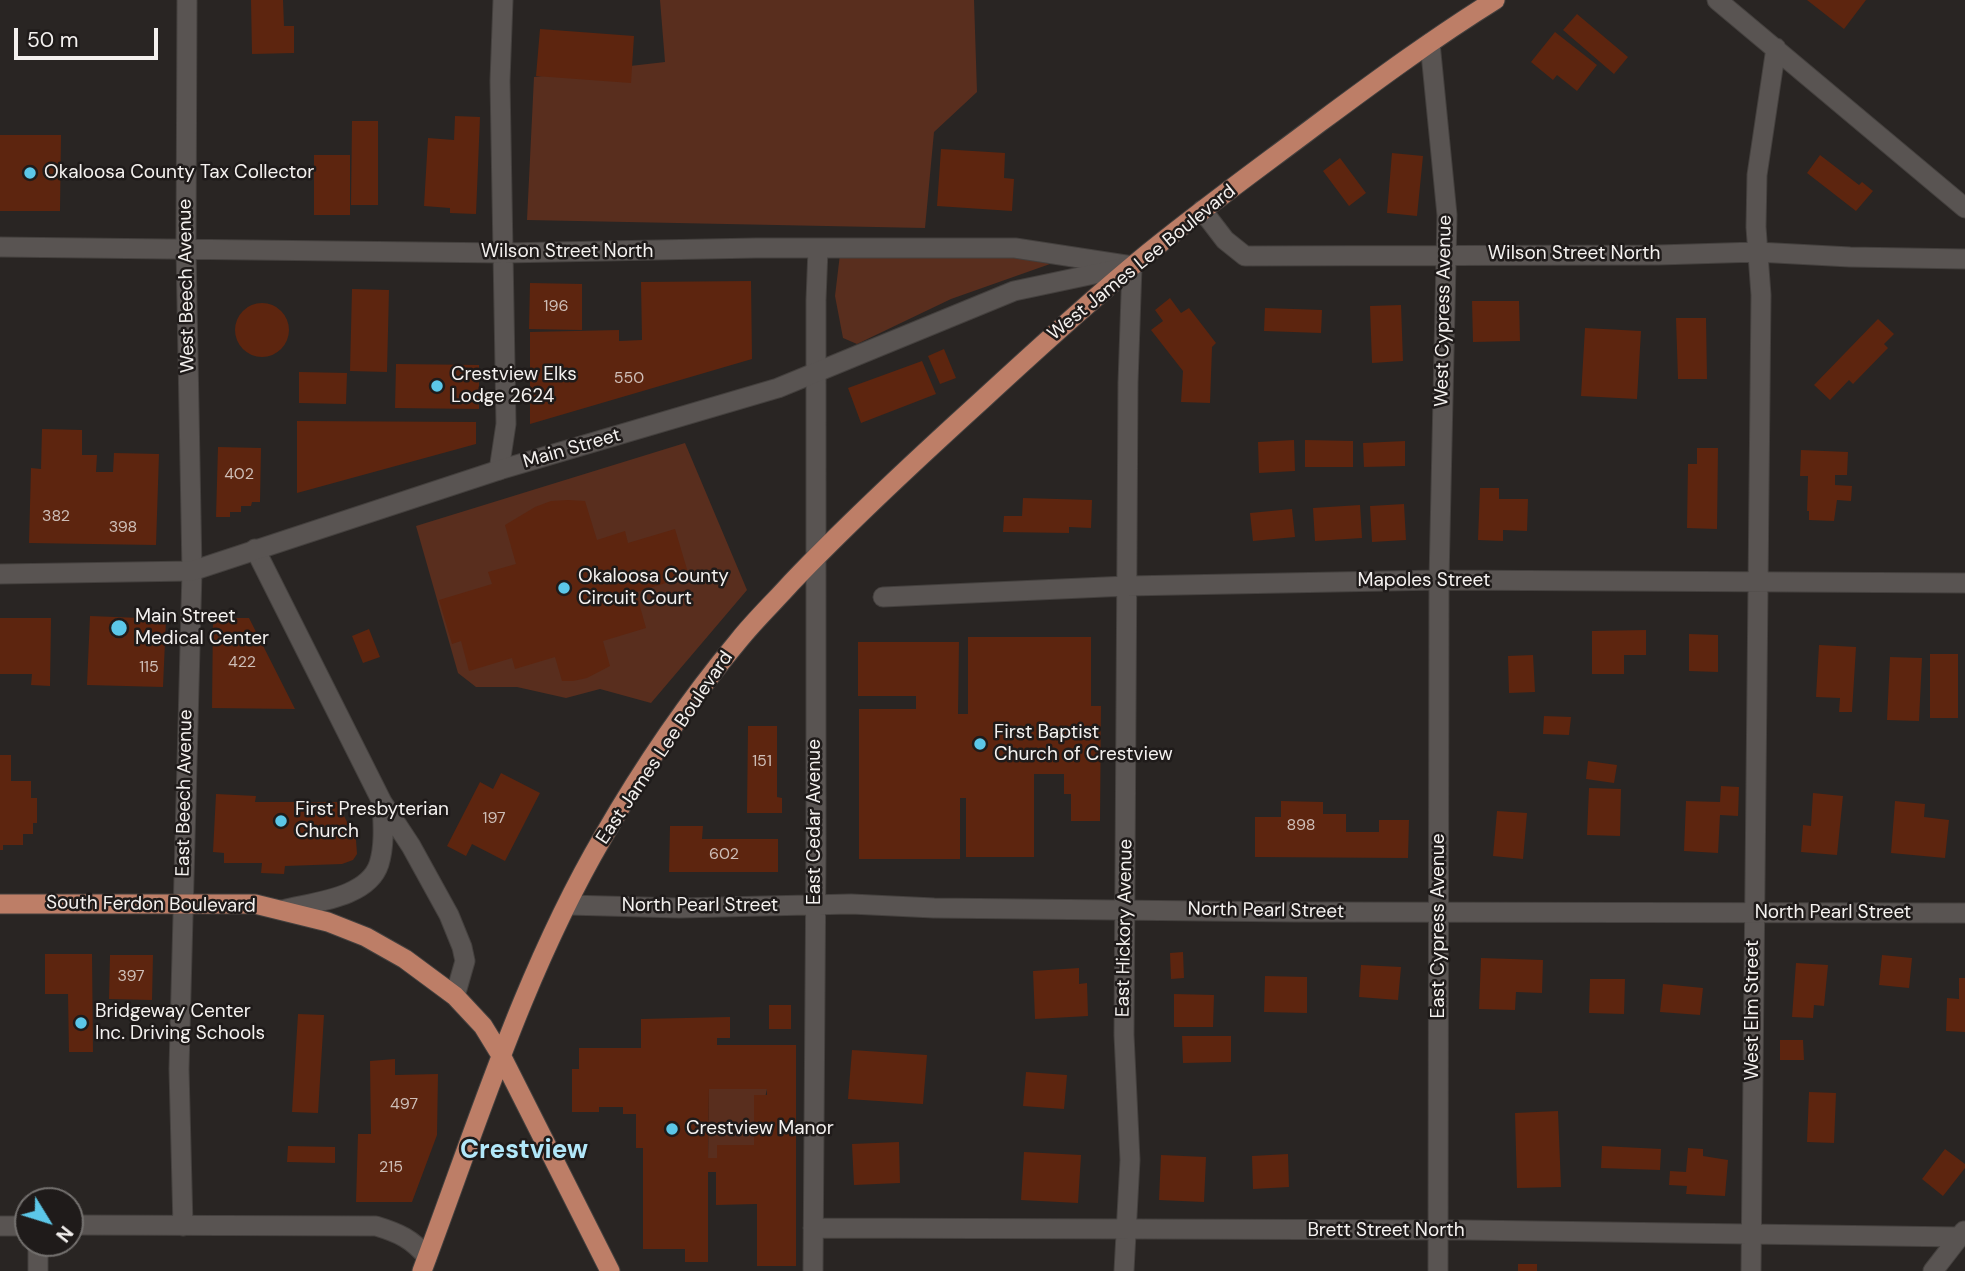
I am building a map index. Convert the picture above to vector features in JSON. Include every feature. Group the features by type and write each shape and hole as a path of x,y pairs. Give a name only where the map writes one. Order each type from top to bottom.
{"main road":[{"name":"West James Lee Boulevard","path":"816,558 912,463 1132,266 1202,210 1430,43 1494,0"},
{"name":"East James Lee Boulevard","path":"425,1264 535,974 602,838 694,697 741,637 816,558"},
{"name":"South Ferdon Boulevard","path":"0,904 255,904 328,922 366,937 405,958 454,996 483,1026 502,1057 610,1271"}],"street":[{"name":"West Beech Avenue","path":"187,0 186,248 191,571"},
{"path":"499,470 506,424 500,81 503,0"},
{"path":"1717,0 1965,208"},
{"name":"West Cypress Avenue","path":"1430,43 1447,215 1439,580"},
{"name":"West Elm Street","path":"1751,1271 1761,295 1757,252 1757,175 1776,48"},
{"name":"Wilson Street North","path":"1202,210 1225,240 1245,256 1658,255 1757,252 1965,259"},
{"name":"Wilson Street North","path":"0,247 504,253 1015,248 1132,266"},
{"name":"East Cedar Avenue","path":"813,1271 818,249"},
{"name":"Main Street","path":"0,574 191,571 499,470 778,388 1014,291 1132,266"},
{"name":"East Hickory Avenue","path":"1124,1271 1130,1160 1124,1035 1124,909 1128,383 1132,266"},
{"path":"255,549 382,802 411,846 449,915 462,947 464,961 454,996"},
{"name":"East Beech Avenue","path":"183,1226 179,1069 191,571"},
{"name":"Mapoles Street","path":"883,597 1127,586 1439,580 1965,583"},
{"name":"East Cypress Avenue","path":"1438,1271 1439,580"},
{"path":"283,910 343,894 369,879 378,866 382,852 382,802"},
{"name":"North Pearl Street","path":"568,905 776,908 816,904 1754,914 1965,913"},
{"path":"84,1225 376,1226 403,1234 415,1242 425,1264"},
{"name":"Brett Street North","path":"813,1228 1962,1233"},
{"path":"1933,1271 1962,1233"}],"shaded area":[{"path":"660,0 974,0 977,92 934,132 925,228 527,220 534,77 665,62"},
{"path":"1012,253 1050,264 951,299 857,344 843,338 835,296 840,254"},
{"path":"685,443 747,590 651,703 600,689 566,698 517,687 476,687 458,673 416,526"},
{"path":"709,1089 767,1089 754,1145 717,1145 717,1158 708,1158"}],"building":[{"path":"251,0 283,0 284,26 294,26 294,53 252,54"},
{"path":"1807,0 1866,0 1844,29"},
{"path":"1577,14 1628,57 1614,74 1563,30"},
{"path":"540,29 634,36 631,83 536,76"},
{"path":"1555,32 1597,65 1577,91 1557,75 1553,80 1531,62"},
{"path":"455,116 480,117 476,214 450,213 450,208 424,206 428,138 454,140"},
{"path":"352,121 378,121 378,205 351,205"},
{"name":"Okaloosa County Tax Collector","path":"0,135 61,135 60,211 0,211"},
{"path":"941,149 1005,153 1004,178 1014,179 1012,211 937,206"},
{"path":"1392,153 1423,156 1417,216 1387,213"},
{"path":"314,155 350,155 350,215 314,215"},
{"path":"1820,155 1859,185 1862,182 1873,191 1856,211 1807,173"},
{"path":"1340,158 1366,193 1349,206 1323,171"},
{"path":"751,281 752,359 530,424 530,332 619,330 619,341 642,340 641,282"},
{"path":"530,283 582,284 582,330 529,329"},
{"path":"352,289 389,290 387,372 350,371"},
{"path":"1170,298 1181,313 1189,308 1216,343 1212,347 1210,403 1181,402 1183,371 1151,330 1163,321 1155,310"},
{"path":"1472,301 1519,301 1520,341 1473,342"},
{"path":"262,303 281,311 289,330 281,349 262,357 243,349 235,330 243,311"},
{"path":"1401,305 1403,361 1372,363 1370,306"},
{"path":"1265,308 1322,310 1321,333 1264,331"},
{"path":"1676,318 1706,318 1707,379 1678,379"},
{"path":"1878,319 1894,334 1884,344 1888,348 1853,384 1849,380 1830,400 1814,385"},
{"path":"1585,328 1641,331 1637,399 1581,396"},
{"path":"944,349 956,378 940,384 928,356"},
{"path":"922,361 936,394 861,423 848,388"},
{"name":"Crestview Elks Lodge 2624","path":"396,364 479,365 479,409 395,408"},
{"path":"299,372 347,373 346,404 299,403"},
{"path":"297,421 476,422 476,444 297,493"},
{"path":"42,429 82,430 82,455 97,455 96,472 113,472 114,453 159,454 156,545 29,543 31,468 41,469"},
{"path":"1294,440 1295,471 1259,473 1258,442"},
{"path":"1305,440 1353,441 1353,467 1305,467"},
{"path":"1405,441 1405,466 1364,467 1363,443"},
{"path":"218,447 261,448 260,502 241,506 241,512 230,512 230,517 216,517"},
{"path":"1697,448 1718,448 1717,529 1687,528 1688,464 1697,464"},
{"path":"1801,450 1848,452 1847,475 1835,475 1835,485 1852,486 1851,501 1837,500 1834,521 1809,520 1808,476 1800,476"},
{"path":"1480,488 1499,488 1499,499 1528,499 1527,531 1503,530 1503,541 1478,540"},
{"path":"1023,498 1092,500 1091,528 1069,527 1069,533 1003,532 1004,516 1022,516"},
{"name":"Okaloosa County Circuit Court","path":"551,501 585,501 597,540 625,531 628,543 675,529 689,576 636,592 646,628 603,641 610,666 587,678 562,681 555,657 515,669 512,658 469,671 461,641 452,644 439,600 492,584 488,572 516,564 505,525 535,507"},
{"path":"1404,504 1406,540 1372,542 1370,506"},
{"path":"1360,505 1362,538 1315,541 1313,508"},
{"path":"1292,509 1295,537 1253,541 1250,513"},
{"path":"90,616 166,619 163,687 87,685"},
{"path":"0,618 51,618 50,686 31,685 32,674 0,674"},
{"path":"213,618 249,618 295,709 212,708"},
{"path":"369,629 380,657 363,663 352,636"},
{"path":"1646,630 1646,655 1624,655 1624,674 1592,674 1592,631"},
{"path":"1689,634 1718,635 1718,672 1689,671"},
{"name":"First Baptist Church of Crestview","path":"968,637 1091,637 1091,706 1101,706 1100,821 1071,821 1071,794 1064,794 1064,774 1034,774 1034,857 966,857 966,798 960,798 960,859 859,859 859,709 916,709 916,696 858,696 858,642 959,642 958,714 968,714"},
{"path":"1819,645 1856,647 1852,712 1839,712 1840,698 1816,697"},
{"path":"1930,654 1958,654 1958,718 1930,718"},
{"path":"1533,655 1535,692 1509,693 1508,656"},
{"path":"1890,657 1922,658 1919,721 1887,720"},
{"path":"1544,716 1571,717 1569,735 1543,734"},
{"path":"748,726 777,726 777,797 782,798 782,813 747,813"},
{"path":"0,755 11,755 11,781 31,781 31,798 37,798 37,823 33,823 33,834 23,834 23,845 3,845 3,850 0,850"},
{"path":"1588,761 1617,765 1614,783 1586,779"},
{"path":"501,773 540,793 505,861 472,844 466,856 447,846 480,782 493,789"},
{"path":"1721,786 1739,787 1738,816 1720,815 1718,853 1684,851 1686,801 1720,802"},
{"path":"1589,788 1621,789 1620,836 1587,835"},
{"path":"1813,793 1843,796 1837,855 1801,852 1803,825 1811,826"},
{"name":"First Presbyterian Church","path":"216,794 256,796 255,802 337,802 356,840 357,854 353,860 342,864 285,866 284,874 261,873 262,863 224,863 224,853 213,852"},
{"path":"1281,801 1323,802 1323,814 1346,814 1346,832 1379,832 1379,820 1409,820 1408,858 1255,857 1255,817 1281,817"},
{"path":"1895,801 1925,804 1924,817 1949,820 1945,858 1891,853"},
{"path":"1497,811 1527,813 1523,859 1493,856"},
{"path":"670,826 703,826 702,839 778,839 778,872 669,872"},
{"path":"1183,952 1184,978 1171,979 1170,953"},
{"name":"Bridgeway Center Inc. Driving Schools","path":"45,954 92,954 93,1052 69,1052 68,994 45,994"},
{"path":"110,955 153,955 152,1000 109,999"},
{"path":"1882,955 1912,958 1909,988 1879,985"},
{"path":"1481,958 1543,960 1542,993 1516,992 1515,1010 1479,1009"},
{"path":"1796,963 1828,965 1824,1006 1814,1005 1813,1018 1792,1017"},
{"path":"1361,965 1401,967 1398,1000 1359,997"},
{"path":"1079,968 1079,984 1087,983 1088,1016 1035,1019 1033,971"},
{"path":"1265,976 1307,977 1307,1013 1264,1012"},
{"path":"1959,978 1965,978 1965,1032 1946,1031 1947,998 1959,999"},
{"path":"1590,979 1625,979 1624,1014 1589,1013"},
{"path":"1663,984 1703,988 1700,1015 1660,1012"},
{"path":"1174,994 1214,995 1213,1027 1174,1027"},
{"path":"769,1005 791,1005 791,1029 769,1029"},
{"path":"298,1014 324,1015 318,1113 292,1112"},
{"name":"Crestview Manor","path":"730,1017 730,1038 717,1038 717,1045 796,1045 796,1266 757,1266 757,1204 716,1205 716,1172 708,1172 708,1262 685,1262 685,1249 643,1249 643,1148 636,1148 636,1114 623,1114 623,1107 599,1107 599,1112 572,1112 572,1069 579,1069 579,1048 641,1048 641,1019","holes":["709,1089 767,1089 767,1095 754,1095 754,1145 717,1145 717,1158 708,1158"]},
{"path":"1182,1036 1231,1036 1231,1062 1183,1063"},
{"path":"1780,1040 1803,1040 1804,1060 1780,1060"},
{"path":"852,1050 927,1055 923,1104 848,1099"},
{"path":"395,1059 395,1075 438,1074 437,1135 412,1202 356,1202 358,1134 371,1134 370,1061"},
{"path":"1026,1072 1067,1075 1064,1109 1023,1106"},
{"path":"1809,1092 1836,1093 1834,1143 1807,1142"},
{"path":"1558,1111 1561,1187 1517,1188 1515,1113"},
{"path":"899,1142 900,1183 854,1185 852,1144"},
{"path":"288,1146 335,1147 335,1163 287,1162"},
{"path":"1602,1146 1661,1149 1660,1170 1601,1168"},
{"path":"1688,1148 1703,1149 1703,1156 1728,1160 1725,1196 1686,1194 1687,1186 1669,1185 1670,1171 1686,1172"},
{"path":"1945,1149 1965,1164 1965,1168 1943,1196 1922,1179"},
{"path":"1024,1152 1081,1155 1078,1203 1021,1200"},
{"path":"1288,1154 1289,1187 1253,1189 1252,1156"},
{"path":"1161,1155 1206,1157 1204,1202 1159,1200"},
{"path":"1518,1264 1537,1264 1537,1271 1518,1271"}],"place":[{"name":"Okaloosa County Tax Collector","path":"30,173"},
{"name":"Crestview Elks Lodge 2624","path":"437,386"},
{"name":"Okaloosa County Circuit Court","path":"564,588"},
{"name":"Main Street Medical Center","path":"119,628"},
{"name":"First Baptist Church of Crestview","path":"980,744"},
{"name":"First Presbyterian Church","path":"281,821"},
{"name":"Bridgeway Center Inc. Driving Schools","path":"81,1023"},
{"name":"Crestview Manor","path":"672,1129"}],"district":[{"name":"Crestview","path":"524,1151"}]}
